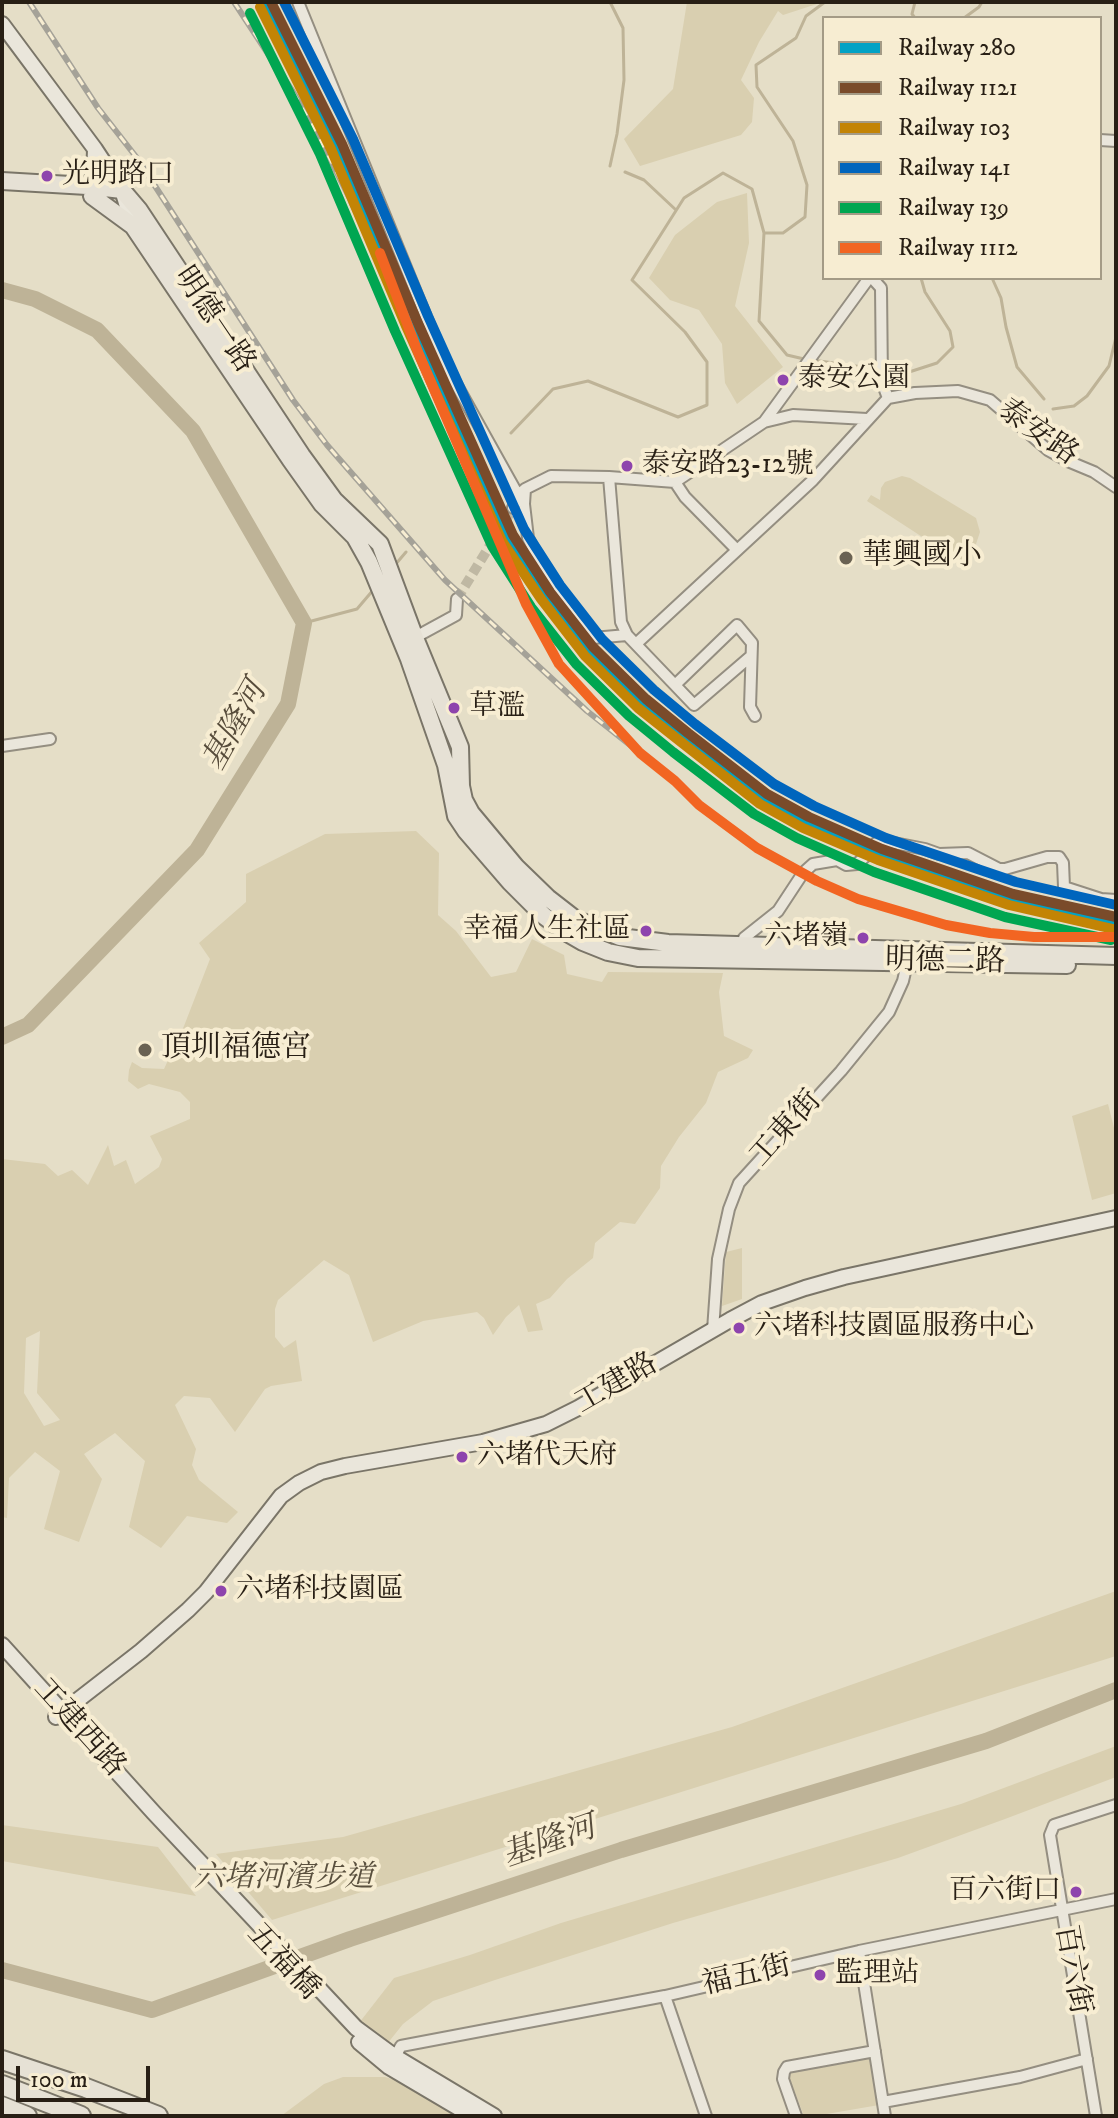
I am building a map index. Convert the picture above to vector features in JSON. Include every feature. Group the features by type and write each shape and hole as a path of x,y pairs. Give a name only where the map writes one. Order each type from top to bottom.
{"highway":[{"path":"2,2060 158,2116"},
{"path":"2,2085 81,2116"},
{"path":"2,2106 27,2116"}],"main road":[{"path":"2,181 107,195 122,190"},
{"path":"2,190 89,191"},
{"name":"明德一路","path":"122,190 139,210 334,500 380,544"},
{"name":"明德一路","path":"89,191 133,226 322,504 355,537 369,562 394,626"},
{"name":"明德二路","path":"380,544 407,613 409,640 446,765 456,816 510,882 544,916 583,942 608,952 638,958 1116,956"},
{"name":"明德二路","path":"394,626 409,640"},
{"name":"明德二路","path":"908,956 1116,966"}],"street":[{"path":"298,2 446,366 521,492 528,538 557,596 576,622 593,638 627,635"},
{"path":"2,24 122,190 133,226"},
{"path":"89,191 94,176 95,149"},
{"path":"513,508 521,492 551,476 675,482 764,422 869,280"},
{"path":"637,643 770,522 888,398 882,382 881,288 873,280"},
{"name":"泰安路","path":"888,398 958,391 990,400 1048,450 1094,472 1116,487"},
{"path":"764,422 793,415 867,419"},
{"path":"609,477 621,622 627,635 694,705 751,656"},
{"path":"675,482 685,497 737,550"},
{"path":"409,640 456,615 457,599"},
{"path":"676,684 737,625 752,643 750,707 755,716"},
{"path":"2,746 50,739"},
{"path":"744,938 778,911 803,873 813,864 837,860 846,865 857,864 876,843 884,841 939,854 968,853 999,869 1059,857 1063,863 1064,887 1101,899 1116,900"},
{"name":"工東街","path":"713,1330 718,1259 729,1209 739,1183 841,1071 889,1012 903,981 908,956"},
{"name":"工建路","path":"59,1714 141,1651 188,1610 206,1592 281,1496 321,1472 483,1442 546,1424 762,1303 816,1285 1116,1218"},
{"name":"工建西路","path":"2,1645 151,1817"},
{"name":"工建西路","path":"2,1658 59,1714"},
{"name":"百六街","path":"1096,2116 1050,1835 1054,1825 1116,1805"},
{"name":"五福橋","path":"151,1817 353,2032 392,2062"},
{"name":"福五街","path":"392,2062 401,2046 665,1996 859,1951 1116,1899"},
{"path":"859,1951 885,2116"},
{"path":"665,1996 706,2116"},
{"path":"796,2116 783,2079 787,2067 875,2051"},
{"path":"883,2102 1020,2077 1087,2059"},
{"path":"392,2062 472,2116"},
{"path":"392,2062 494,2116"}],"green space":[{"path":"687,2 823,2 783,15 778,11 741,80 754,98 752,122 741,135 640,166 624,139 673,89"},
{"name":"泰安公園","path":"747,193 749,243 735,306 783,367 737,404 725,383 722,344 699,310 670,300 649,278 675,235 717,202"},
{"path":"902,476 976,518 980,532 976,544 964,553 972,558 967,566 867,501 871,495 880,500 885,482"},
{"path":"416,831 439,853 438,915 456,931 491,977 516,972 532,939 564,955 567,974 602,982 608,972 723,973 719,992 724,1036 753,1050 748,1058 718,1072 706,1103 661,1166 660,1188 635,1224 620,1222 595,1243 593,1258 550,1298 536,1304 543,1330 528,1332 519,1305 493,1335 477,1312 423,1321 373,1342 349,1275 324,1260 278,1300 275,1309 275,1337 284,1348 296,1340 302,1381 265,1389 235,1432 210,1398 184,1396 175,1405 196,1449 192,1465 199,1480 238,1512 227,1523 187,1516 161,1548 129,1527 145,1461 115,1433 84,1454 102,1479 79,1542 44,1529 60,1471 35,1452 9,1478 7,1518 2,1517 2,1159 45,1164 58,1176 72,1170 88,1185 108,1145 114,1166 126,1160 135,1184 159,1167 162,1159 150,1136 190,1119 190,1102 180,1092 149,1084 138,1089 128,1081 132,1062 142,1068 164,1069 210,959 199,943 246,902 246,874 325,834","holes":["40,1331 37,1393 60,1420 44,1426 24,1393 26,1338"]},
{"path":"1108,1104 1116,1136 1116,1193 1092,1200 1072,1116"},
{"path":"742,1248 742,1299 722,1306 726,1252"},
{"name":"六堵河濱步道","path":"1116,1591 1116,1656 272,1920 216,1854 343,1837 732,1727"},
{"path":"1116,1746 1116,1777 1005,1819 898,1858 673,1923 433,2001 403,2024 387,2044 359,2023 394,1978 561,1923 961,1804"},
{"name":"六堵河濱步道","path":"2,1825 158,1847 196,1896 2,1861"},
{"path":"870,2056 879,2105 804,2116 787,2072"},
{"path":"343,2077 385,2077 406,2083 461,2116 281,2116 324,2084"}],"waterway":[{"path":"610,2 623,28 624,80 610,166"},
{"path":"764,233 783,233 805,217 807,185 793,141 757,87 756,65 796,38 806,16 825,2"},
{"path":"914,16 915,2"},
{"path":"967,16 982,2"},
{"path":"625,172 644,180 676,210"},
{"path":"511,433 553,389 588,381 678,417 707,405 707,362 685,332 632,280 684,198 723,173 752,189 764,233 759,321 787,355 804,359"},
{"path":"812,360 906,373 937,363 953,347 950,331 925,292 922,280"},
{"path":"993,280 1001,298 1017,367 1044,399"},
{"name":"基隆河","path":"2,290 35,299 97,330 193,431 304,623 288,704 197,850 28,1025 2,1037"},
{"path":"1053,409 1074,406 1087,396 1109,366 1116,337"},
{"path":"395,565 406,552"},
{"path":"304,623 357,609 374,589"},
{"name":"基隆河","path":"2,1970 152,2010 350,1939 621,1850 986,1741 1116,1690"}],"tunnel":[{"path":"457,599 513,508"}],"railway":[{"path":"29,2 98,108 137,158 293,400 327,445 445,580 587,711 640,753"},
{"path":"234,2 318,135 411,332"},
{"path":"418,352 442,390"},
{"path":"496,512 504,553"}],"rail line":[{"name":"280","path":"265,2 325,118 502,525 534,577 587,648 641,703 764,797 807,821 880,853 1010,900 1116,922"},
{"name":"1121","path":"271,2 342,144 513,535 550,592 593,647 646,699 688,733 767,794 809,817 882,849 1013,894 1116,917"},
{"name":"141","path":"284,2 353,139 524,529 560,585 602,639 654,690 695,724 774,784 814,806 886,838 1016,882 1116,905"},
{"name":"103","path":"260,7 331,149 502,541 585,656 638,708 681,742 760,804 803,828 878,860 1009,905 1113,929"},
{"name":"139","path":"250,13 320,154 395,331 492,546 531,607 576,664 629,716 673,752 754,814 797,838 874,872 1005,917 1111,940"},
{"name":"1112","path":"380,253 418,352 526,604 559,664 640,753 699,805 757,848 817,881 858,899 946,925 990,933 1034,937 1116,937"}],"place":[{"name":"光明路口","path":"47,176"},
{"name":"泰安公園","path":"783,380"},
{"name":"泰安路23-12號","path":"627,466"},
{"name":"華興國小","path":"846,558"},
{"name":"草濫","path":"454,708"},
{"name":"幸福人生社區","path":"646,931"},
{"name":"六堵嶺","path":"863,938"},
{"name":"頂圳福德宮","path":"145,1050"},
{"name":"六堵科技園區服務中心","path":"739,1328"},
{"name":"六堵代天府","path":"462,1457"},
{"name":"六堵科技園區","path":"221,1591"},
{"name":"百六街口","path":"1076,1892"},
{"name":"監理站","path":"820,1975"}]}
